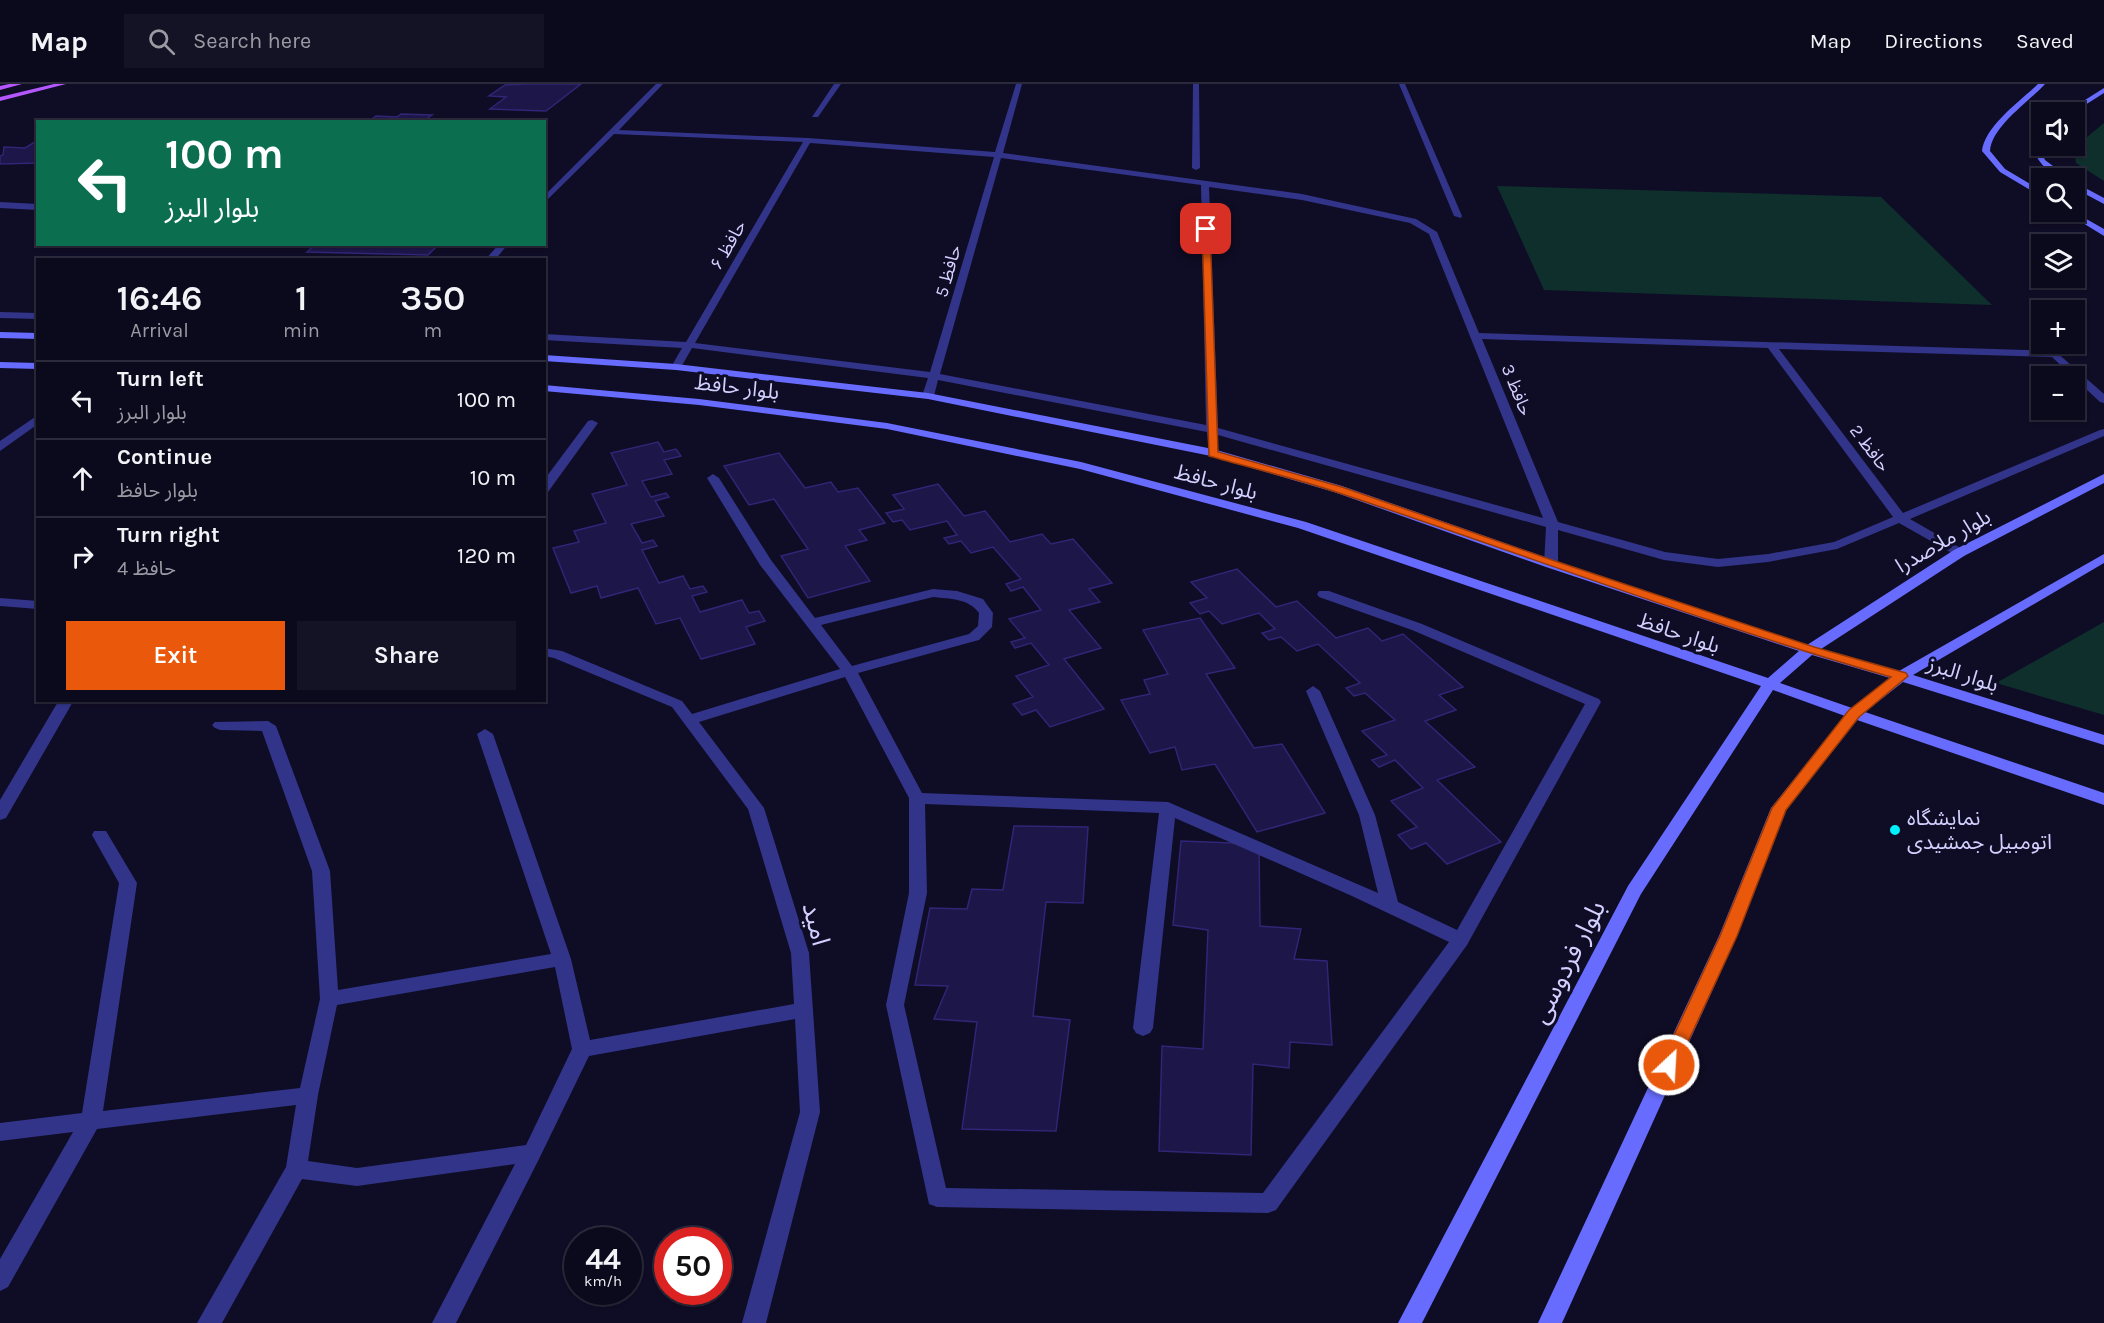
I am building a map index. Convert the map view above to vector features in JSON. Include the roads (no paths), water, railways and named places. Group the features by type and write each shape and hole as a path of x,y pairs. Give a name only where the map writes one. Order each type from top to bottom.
{"main road":[{"path":"0,88 19,84"},
{"path":"0,99 63,84"},
{"path":"2031,188 1993,162 1986,150 1986,142 2006,118 2042,84"},
{"path":"2085,102 2104,90"},
{"path":"2039,156 2041,161 2051,168"},
{"path":"2085,190 2104,201"},
{"path":"2085,222 2104,233"},
{"path":"0,334 36,336"},
{"name":"بلوار حافظ","path":"546,358 676,367 928,396 1213,453 1338,489 1551,564 1809,650"},
{"path":"0,365 36,366"},
{"name":"بلوار حافظ","path":"546,388 699,402 887,426 1081,466 1302,525 1854,714"},
{"name":"بلوار ملاصدرا","path":"1809,650 1959,553 2104,478"},
{"path":"1550,1323 1728,936 1779,808 1854,714 1901,676 2104,558"},
{"name":"بلوار فردوسی","path":"1410,1323 1634,891 1770,684 1809,650"},
{"name":"بلوار البرز","path":"1809,650 1901,676 2104,740"},
{"path":"1854,714 2104,799"}],"street":[{"path":"546,199 660,84"},
{"path":"815,115 838,84"},
{"name":"حافظ 5","path":"928,396 1019,84"},
{"path":"1196,84 1196,168"},
{"path":"1402,84 1458,216"},
{"path":"610,132 808,140 999,155 1205,185 1213,453"},
{"name":"حافظ ۶","path":"676,367 808,140"},
{"name":"حافظ 3","path":"1205,185 1302,197 1413,221 1433,232 1478,336 1552,524 1551,564"},
{"path":"0,205 36,207"},
{"path":"491,258 502,246"},
{"path":"0,315 36,316"},
{"path":"1478,336 2055,354 2104,400"},
{"path":"546,338 689,345 934,376 1212,430 1664,556 1718,563 1768,558 1837,545 2104,432"},
{"name":"حافظ 2","path":"1770,344 1901,519 1959,553"},
{"path":"0,447 36,420"},
{"path":"546,486 592,423"},
{"path":"713,478 765,562 849,671 917,798 918,893 895,1005 937,1197 1268,1203 1461,940 1594,702 1418,627 1324,594"},
{"path":"689,720 849,671 974,638 985,627 986,613 978,602 957,595 933,593 812,623"},
{"path":"0,602 36,605"},
{"name":"امید","path":"546,652 557,654 677,704 756,808 800,953 810,1112 754,1323"},
{"path":"1313,691 1367,815 1390,906"},
{"path":"0,814 66,702"},
{"path":"208,1323 296,1169 308,1095 329,999 321,871 268,726 220,724"},
{"path":"444,1323 532,1153 582,1049 562,959 485,734"},
{"path":"917,798 1168,808 1390,906 1461,940"},
{"path":"1143,1028 1168,808"},
{"path":"0,1280 91,1120 128,883 100,835"},
{"path":"329,999 562,959"},
{"path":"582,1049 803,1010"},
{"path":"0,1132 308,1095"},
{"path":"296,1169 357,1177 532,1153"}],"place":[{"name":"نمایشگاه اتومبیل جمشیدی","path":"1895,830"}]}
